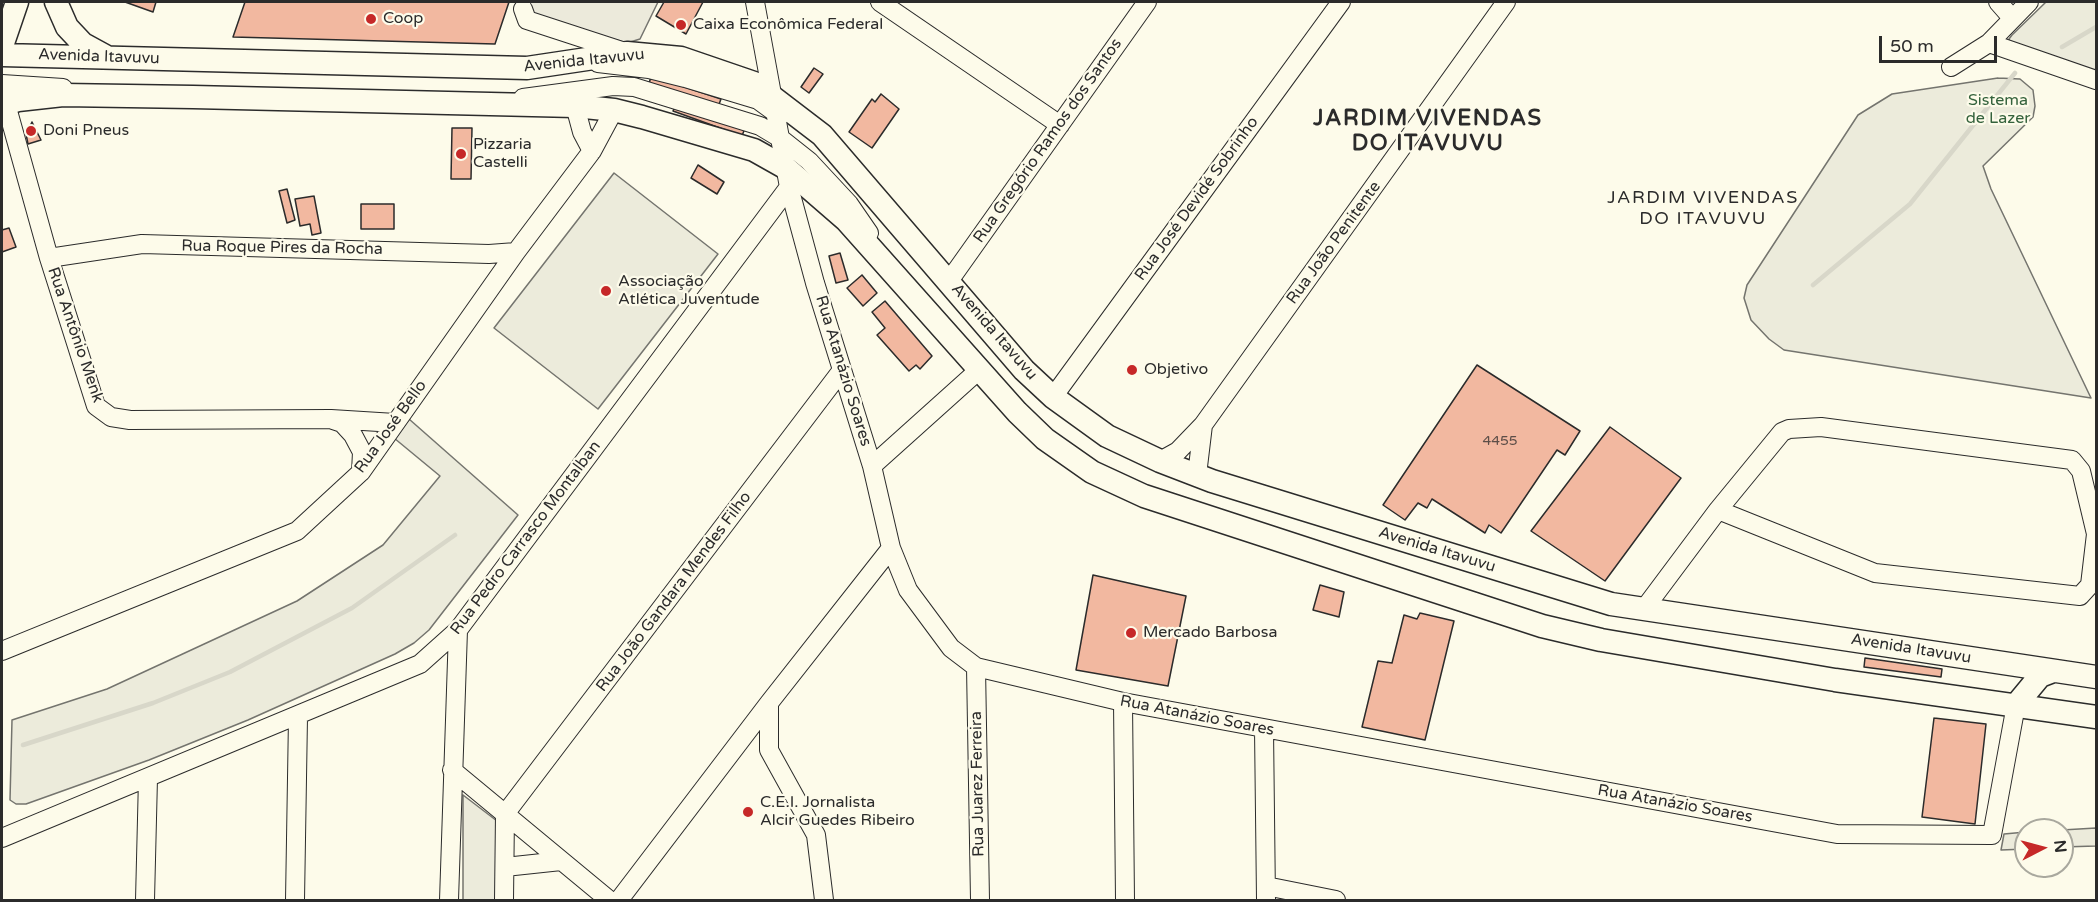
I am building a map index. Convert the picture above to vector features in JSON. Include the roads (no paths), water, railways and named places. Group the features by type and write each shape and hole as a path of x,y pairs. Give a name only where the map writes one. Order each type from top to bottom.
{"main road":[{"path":"2,25 10,2"},
{"path":"2,46 17,2"},
{"path":"56,2 67,27 83,44 106,56"},
{"name":"Avenida Itavuvu","path":"2,55 527,68 627,53 681,58 754,83 774,105 822,135 1024,370 1053,397 1107,436 1160,461 1197,476 1611,604 2097,677"},
{"path":"3,98 63,95 576,106 614,110 754,150 788,178 831,205 911,291 1017,412 1045,439 1092,472 1144,496 1542,626 1601,639 1835,680 2097,717"},
{"path":"980,369 993,350 991,331"},
{"path":"2016,705 2040,676 2053,671"}],"street":[{"name":"Rua Atanázio Soares","path":"755,2 788,178 842,370 872,466 891,548 908,590 951,648 976,668 1123,702 1837,834 1988,836 1995,829 2016,705"},
{"path":"880,2 1060,125"},
{"name":"Rua José Devidé Sobrinho","path":"1053,397 1341,2"},
{"name":"Rua João Penitente","path":"1160,461 1178,451 1203,425 1506,2"},
{"path":"1998,2 2012,18"},
{"path":"1951,67 1989,42 2030,2"},
{"name":"Rua Gregório Ramos dos Santos","path":"949,281 1060,125 1142,3"},
{"path":"523,9 527,20 627,53"},
{"path":"1989,42 2097,80"},
{"path":"579,62 638,68 685,78 774,105"},
{"path":"489,104 552,93 613,86 634,87 752,124 780,138 809,161 849,204 911,291"},
{"name":"Rua Antônio Menk","path":"3,98 49,258 96,406 111,417 130,420 331,419 395,423"},
{"path":"576,106 582,132 592,151"},
{"name":"Rua José Bello","path":"2,651 297,531 361,472 516,252 592,151 614,110"},
{"name":"Rua Pedro Carrasco Montalban","path":"2,838 298,717 420,664 458,630 788,178"},
{"name":"Rua Roque Pires da Rocha","path":"49,258 142,244 489,254 516,252"},
{"path":"872,466 980,369"},
{"name":"Rua João Gandara Mendes Filho","path":"505,814 842,370"},
{"path":"331,419 342,423 353,435 362,452 361,472"},
{"name":"Rua João Penitente","path":"1197,476 1203,425"},
{"path":"1644,609 1718,510 1782,432 1789,429 1821,428 2072,460 2081,471 2096,534 2090,585 2080,596 1875,573 1718,510"},
{"path":"619,900 891,548"},
{"path":"449,900 458,630"},
{"name":"Rua Juarez Ferreira","path":"976,668 980,900"},
{"path":"1123,702 1125,900"},
{"path":"769,703 769,750 816,835 825,899"},
{"path":"296,900 298,717"},
{"path":"1264,729 1266,893 1336,900"},
{"path":"738,744 751,744 769,750"},
{"path":"452,770 609,900"},
{"path":"146,900 148,778"},
{"path":"504,900 505,814"},
{"path":"505,867 561,861"}],"waterway":[{"path":"2062,47 2096,27"},
{"path":"1813,285 1910,204 2015,73"},
{"path":"23,745 153,703 230,672 352,608 455,535"}],"place":[{"name":"Coop","path":"371,19"},
{"name":"Caixa Econômica Federal","path":"681,25"},
{"name":"Doni Pneus","path":"31,131"},
{"name":"Pizzaria Castelli","path":"461,154"},
{"name":"Associação Atlética Juventude","path":"606,291"},
{"name":"Objetivo","path":"1132,370"},
{"name":"Mercado Barbosa","path":"1131,633"},
{"name":"C.E.I. Jornalista Alcir Guedes Ribeiro","path":"748,812"}],"district":[{"name":"JARDIM VIVENDAS DO ITAVUVU","path":"1428,132"},
{"name":"JARDIM VIVENDAS DO ITAVUVU","path":"1703,208"}],"park label":[{"name":"Sistema de Lazer","path":"1998,110"}]}
